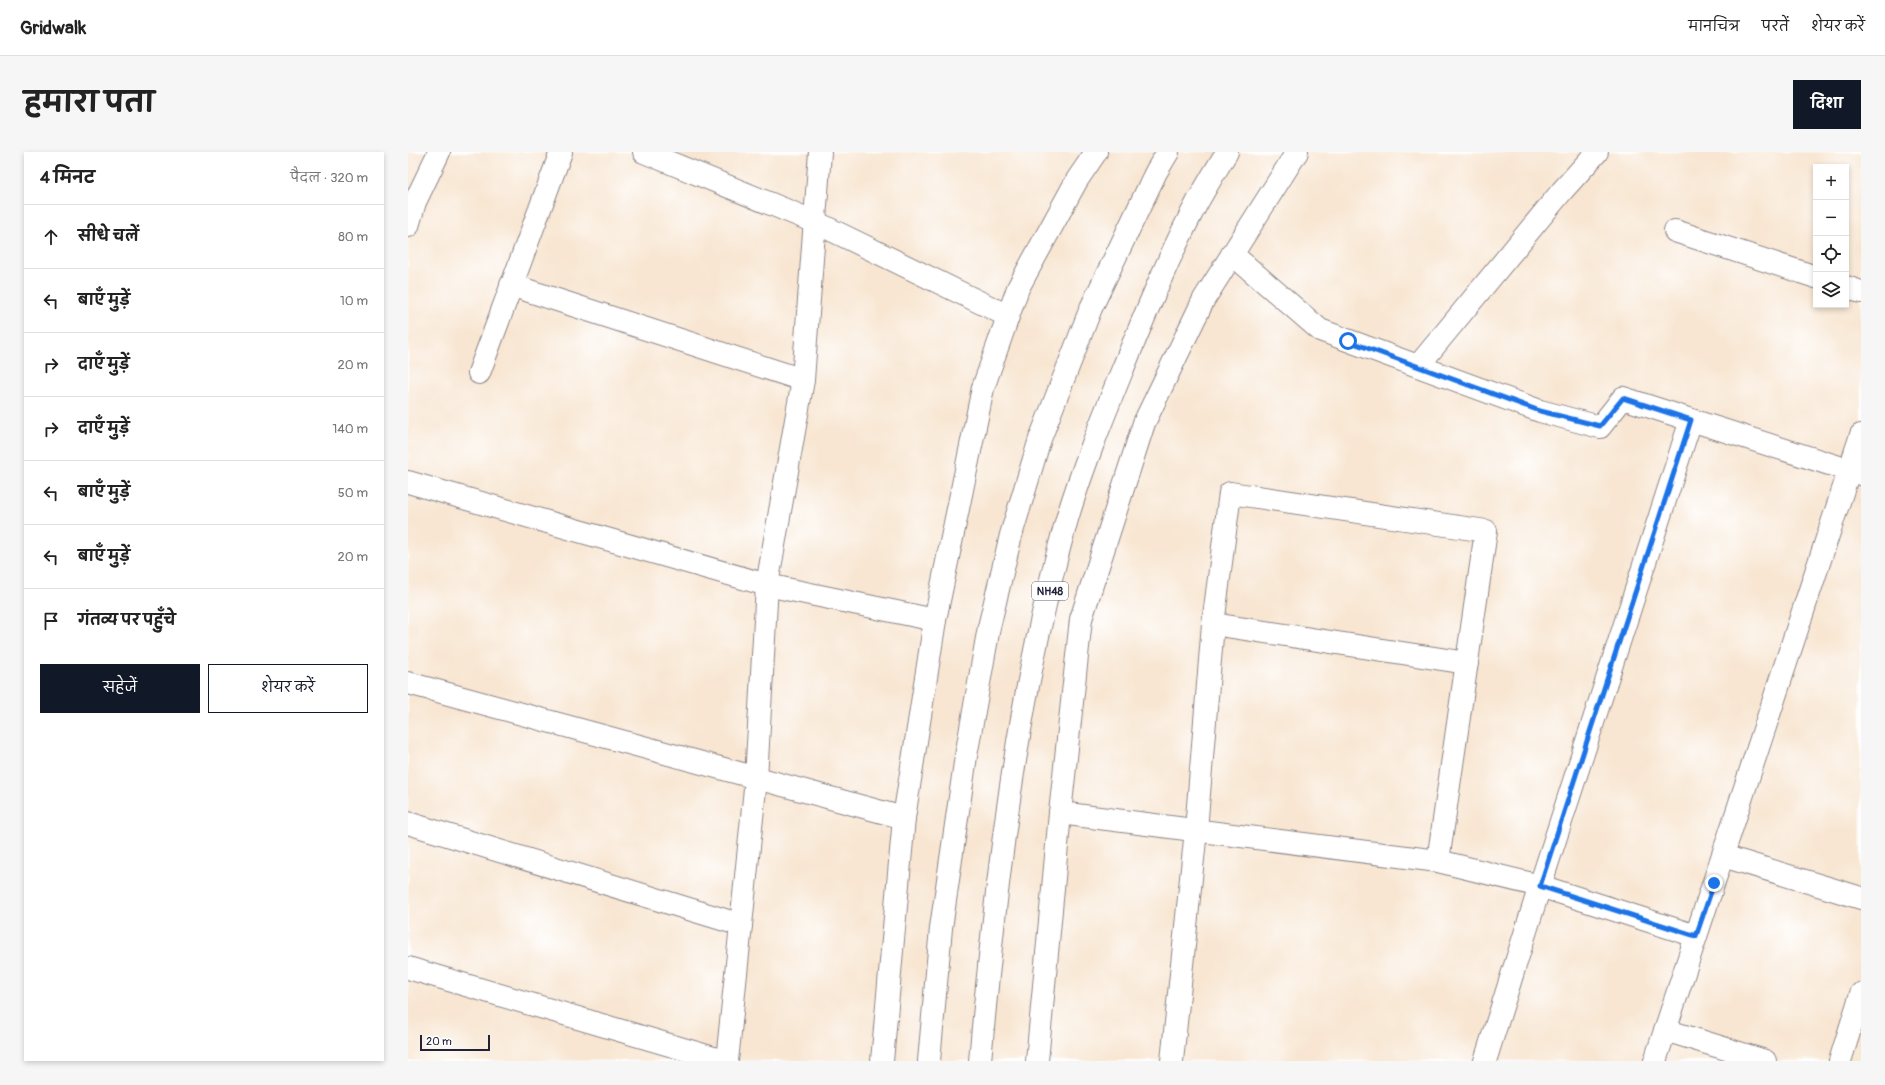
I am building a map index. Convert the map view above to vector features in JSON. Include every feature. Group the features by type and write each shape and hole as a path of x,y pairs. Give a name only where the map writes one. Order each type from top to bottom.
{"main road":[{"path":"408,226 415,202 439,152"},
{"path":"478,373 560,152"},
{"path":"644,152 815,222 1008,316"},
{"path":"408,968 726,1061 756,779 767,585 803,380 820,152"},
{"path":"882,1061 904,818 935,620 983,388 1018,288 1077,180 1096,152"},
{"path":"929,1061 941,928 966,756 989,627 1011,535 1040,439 1091,308 1156,172 1168,152"},
{"name":"NH48","path":"980,1061 992,929 1014,770 1038,638 1068,519 1099,426 1146,311 1197,202 1227,152"},
{"path":"1037,1061 1060,812 1081,619 1144,423 1204,299 1297,152"},
{"path":"1418,366 1562,191 1597,152"},
{"path":"1675,231 1813,276"},
{"path":"1232,254 1320,330 1540,411 1600,426 1623,398 1855,472"},
{"path":"511,285 803,380"},
{"path":"1849,288 1861,292"},
{"path":"1485,1061 1691,420"},
{"path":"1655,1061 1723,856 1855,472 1861,435"},
{"path":"408,482 767,585 935,620"},
{"path":"1172,1061 1196,830 1213,624 1230,493 1486,531 1438,861"},
{"path":"1213,624 1467,662"},
{"path":"408,683 756,779 904,818"},
{"path":"1060,812 1438,861 1540,886 1696,936"},
{"path":"408,823 741,925"},
{"path":"1723,856 1861,898"},
{"path":"1840,1061 1854,1041 1861,994"},
{"path":"1665,1030 1765,1061"}],"route":[{"path":"1348,341 1540,411 1600,426 1623,398 1691,420 1540,886 1696,936 1714,883"}]}
